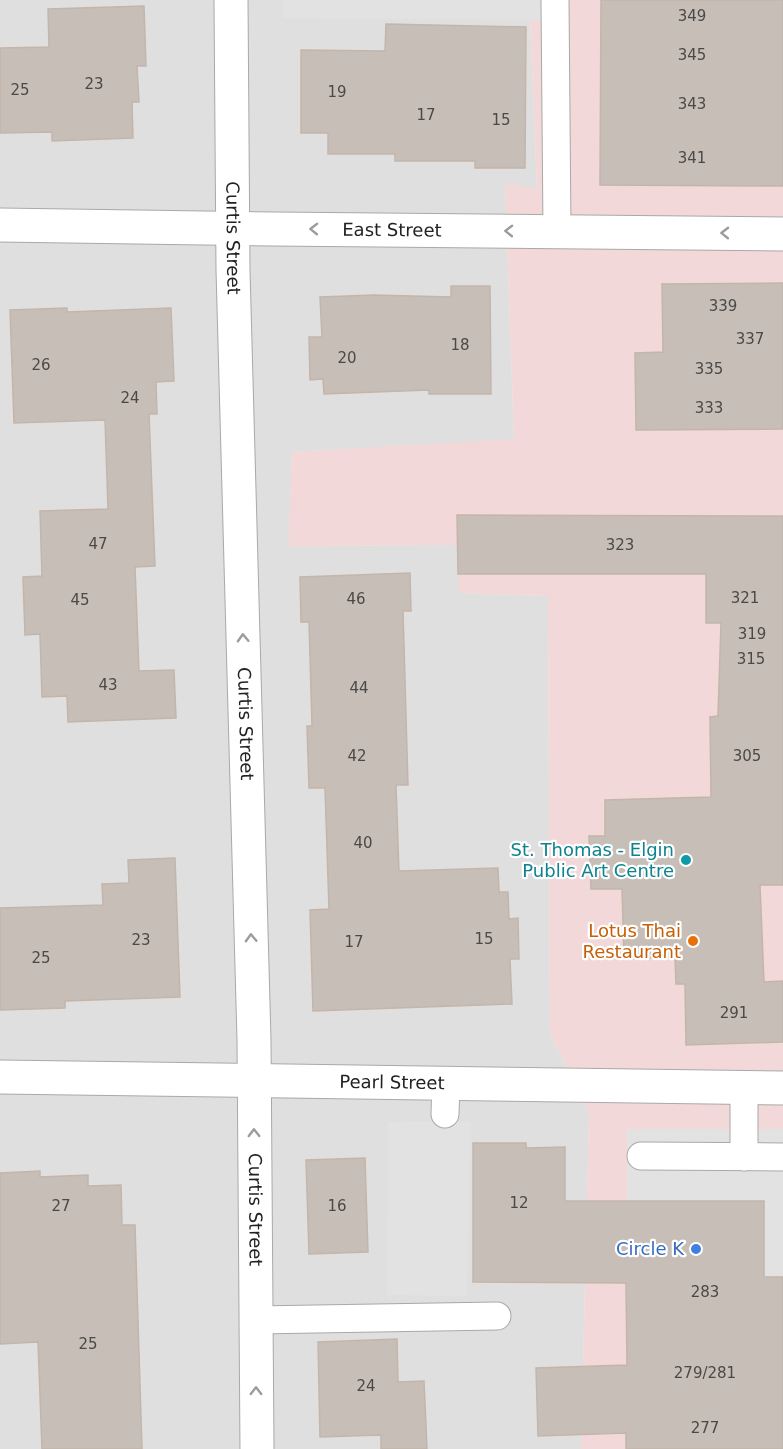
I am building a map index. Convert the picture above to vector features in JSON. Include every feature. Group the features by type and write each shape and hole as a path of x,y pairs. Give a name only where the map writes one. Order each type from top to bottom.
{"street":[{"name":"Curtis Street","path":"231,0 232,228 254,1079 257,1449"},
{"name":"East Street","path":"0,225 783,234"},
{"name":"Pearl Street","path":"0,1077 254,1079 446,1098 744,1087 783,1088"}],"lane":[{"path":"555,0 557,231"},
{"path":"744,1087 744,1157"},
{"path":"641,1156 783,1157"},
{"path":"256,1320 497,1316"}],"shaded area":[{"path":"0,0 282,0 530,17 537,190 505,184 514,440 292,452 289,546 460,545 459,593 548,596 550,1033 589,1114 581,1449 0,1449"},
{"path":"282,0 783,0 783,1449 581,1449 589,1114 550,1033 548,596 458,593 460,545 288,546 292,452 514,439 505,183 537,189 530,18"},
{"path":"282,0 566,0 567,20 282,18"},
{"path":"471,1121 467,1296 387,1295 388,1122"},
{"path":"627,1129 783,1129 783,1277 764,1277 764,1201 627,1201"}],"building":[{"path":"601,0 783,0 783,186 600,185"},
{"path":"144,6 146,66 137,66 139,102 132,102 133,138 52,141 52,132 0,133 0,48 49,47 48,9"},
{"path":"386,24 526,27 525,168 475,168 475,161 395,161 395,154 328,154 328,133 301,133 301,50 385,51"},
{"path":"783,283 783,429 636,430 635,353 663,352 662,284"},
{"path":"451,286 490,286 491,394 429,394 429,390 324,394 323,379 310,380 309,337 322,337 320,297 374,295 451,297"},
{"path":"67,308 67,312 171,308 174,381 156,382 157,414 149,414 155,566 135,567 139,671 174,670 176,718 68,722 67,696 42,697 40,634 25,635 23,577 42,576 40,511 108,509 105,420 14,423 10,310"},
{"path":"457,515 783,516 783,885 760,885 764,982 783,981 783,1042 686,1045 685,984 676,984 675,957 624,959 622,889 591,889 589,836 605,836 605,800 711,797 710,717 718,716 721,623 706,623 706,574 458,574"},
{"path":"410,573 411,611 403,611 408,785 396,785 399,871 498,868 499,892 508,892 509,919 518,918 519,959 510,959 512,1004 313,1011 310,910 329,909 325,788 309,788 307,726 312,726 309,622 301,622 300,577"},
{"path":"175,858 180,997 65,1001 65,1008 0,1010 0,908 103,905 102,884 129,883 128,860"},
{"path":"473,1143 526,1143 526,1148 565,1147 565,1201 764,1201 764,1277 783,1277 783,1449 626,1449 626,1433 538,1436 536,1368 627,1365 626,1283 473,1282"},
{"path":"365,1158 368,1252 309,1254 306,1160"},
{"path":"40,1171 40,1177 88,1175 88,1186 121,1185 122,1225 135,1225 142,1449 42,1449 38,1342 0,1344 0,1173"},
{"path":"397,1339 398,1382 424,1381 427,1449 381,1449 381,1435 320,1437 318,1342"}],"place":[{"name":"St. Thomas - Elgin Public Art Centre","path":"686,860"},
{"name":"Lotus Thai Restaurant","path":"693,941"},
{"name":"Circle K","path":"696,1249"}]}
